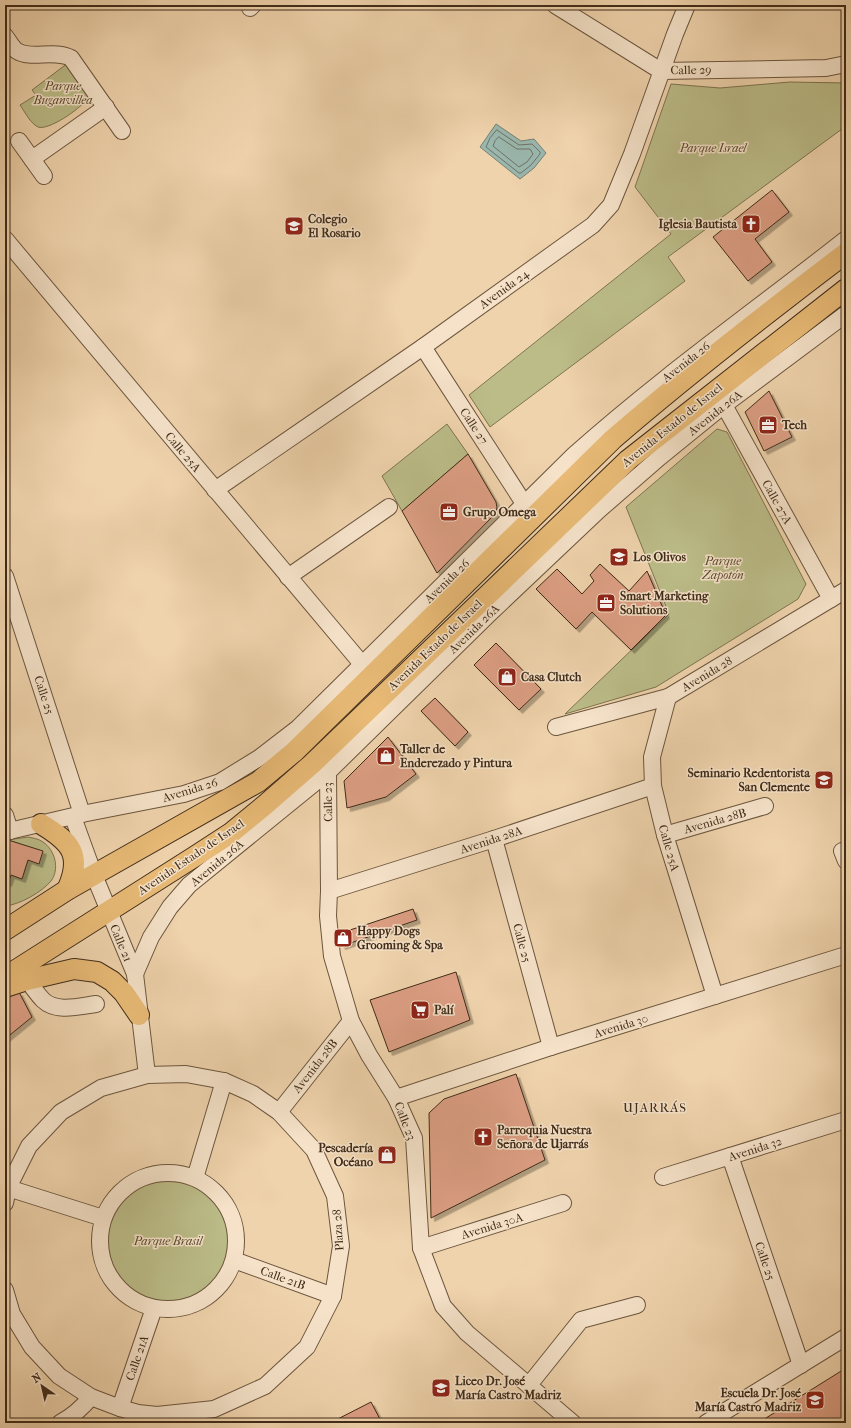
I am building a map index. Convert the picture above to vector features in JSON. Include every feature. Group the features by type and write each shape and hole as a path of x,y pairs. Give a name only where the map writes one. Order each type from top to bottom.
{"main road":[{"name":"Avenida Estado de Israel","path":"5,930 67,890 258,782 294,752 614,439 639,417 718,354 844,245"},
{"name":"Avenida Estado de Israel","path":"5,977 224,837 265,805 312,764 628,460 846,289"},
{"path":"718,354 746,317"},
{"path":"41,824 62,838 67,843 72,853 75,871 67,890"},
{"path":"5,987 27,980 74,969 97,972 112,981 124,993 139,1014"}],"street":[{"name":"Calle 29","path":"556,5 661,71 826,68 846,64"},
{"name":"Avenida 24","path":"215,490 423,348 593,225 611,205 632,154 661,71 687,5"},
{"path":"5,36 17,51 24,54 57,54 71,58 122,131"},
{"path":"32,159 106,107"},
{"path":"19,141 44,176"},
{"name":"Calle 25A","path":"5,239 362,664"},
{"name":"Avenida 26","path":"8,832 78,815 184,794 220,782 259,758 298,728 574,455 624,411 746,317 844,245"},
{"name":"Avenida 26A","path":"135,974 151,938 170,907 189,885 328,772 488,615 599,510 660,457 724,405 846,314"},
{"name":"Calle 27","path":"423,348 525,505"},
{"name":"Calle 27A","path":"724,405 831,599"},
{"path":"288,577 389,507"},
{"name":"Calle 25","path":"5,576 78,815"},
{"name":"Avenida 28","path":"556,727 668,697 846,590"},
{"name":"Calle 25A","path":"668,697 652,756 653,786 665,835 715,996"},
{"name":"Calle 23","path":"328,772 328,916 332,956 351,1021 369,1055 396,1098 414,1138 421,1248 443,1306 467,1333 573,1423"},
{"name":"Avenida 28A","path":"329,890 494,839 653,786"},
{"name":"Avenida 28B","path":"665,835 765,806"},
{"path":"5,815 8,832"},
{"name":"Calle 21","path":"78,815 94,875 135,974 146,1075"},
{"name":"Calle 25","path":"494,839 551,1047"},
{"name":"Avenida 30","path":"396,1098 551,1047 846,956"},
{"path":"27,980 43,1000 50,1005 67,1008 96,1004"},
{"name":"Avenida 28B","path":"279,1112 351,1021"},
{"name":"Plaza 28","path":"5,1290 12,1314 32,1347 59,1376 92,1397 120,1408 159,1419 214,1410 265,1386 307,1347 333,1296 341,1246 335,1196 314,1150 279,1112 253,1094 224,1081 186,1074 146,1075 101,1088 61,1112 29,1146 6,1196"},
{"path":"195,1178 224,1081"},
{"name":"Avenida 32","path":"663,1177 846,1120"},
{"name":"Calle 25","path":"730,1156 801,1365"},
{"path":"174,1173 195,1178 212,1188 225,1203 234,1221 236,1241 234,1260 225,1279 211,1294 194,1304 174,1309 154,1308 132,1300 114,1284 103,1264 99,1241 103,1218 114,1199 125,1189 131,1184 151,1175 174,1173"},
{"path":"6,1196 103,1218"},
{"name":"Avenida 30A","path":"421,1248 564,1203"},
{"name":"Calle 21B","path":"234,1260 333,1296"},
{"path":"529,1385 581,1320 636,1305"},
{"name":"Calle 21A","path":"120,1408 154,1308"},
{"path":"706,1423 846,1337"},
{"path":"60,1423 70,1418 92,1397"}],"green space":[{"name":"Parque Buganvillea","path":"72,60 89,91 86,100 77,109 56,123 49,126 38,127 30,120 20,105 36,95 32,90"},
{"name":"Parque Israel","path":"790,82 846,83 846,126 668,257 685,281 490,427 469,395 671,234 635,187 671,84 720,88"},
{"path":"447,424 468,454 402,511 382,476"},
{"name":"Parque Zapotón","path":"717,429 727,432 806,584 798,599 656,687 565,714 669,614 626,507"},
{"path":"28,837 41,841 51,850 56,865 54,876 47,885 23,901 5,906 5,882 8,883 11,875 22,879 28,860 39,863 42,851 8,840"},
{"name":"Parque Brasil","path":"168,1179 192,1184 212,1197 225,1217 230,1241 225,1265 212,1285 192,1298 168,1303 144,1298 124,1285 111,1265 106,1241 111,1217 124,1197 144,1184"}],"water":[{"path":"496,124 521,141 534,139 546,153 534,168 520,179 480,147"}],"building":[{"name":"Iglesia Bautista","path":"772,190 789,212 755,239 772,262 748,281 713,237"},
{"name":"Tech","path":"769,391 792,437 764,451 745,412"},
{"name":"Grupo Omega","path":"468,454 496,502 497,508 495,514 437,573 402,511"},
{"name":"Smart Marketing Solutions","path":"600,564 629,591 647,571 666,615 631,650 592,612 576,629 536,589 557,569 582,594 594,581 590,575"},
{"name":"Casa Clutch","path":"496,643 541,689 519,710 474,665"},
{"path":"435,698 468,732 455,746 421,711"},
{"name":"Taller de Enderezado y Pintura","path":"388,737 416,774 386,797 347,808 344,781"},
{"path":"8,840 43,851 39,864 28,860 22,879 11,875 8,883 5,882 5,848"},
{"path":"413,909 417,920 342,946 338,934"},
{"name":"Palí","path":"456,972 470,1020 389,1052 370,1000"},
{"path":"19,992 32,1017 5,1039 5,999"},
{"name":"Parroquia Nuestra Señora de Ujarrás","path":"516,1074 545,1160 431,1218 429,1113 444,1099"},
{"name":"Escuela Dr. José María Castro Madriz","path":"846,1368 846,1423 758,1423"},
{"path":"371,1402 382,1423 330,1423"}],"place":[{"name":"Iglesia Bautista","path":"751,224"},
{"name":"Colegio El Rosario","path":"294,226"},
{"name":"Tech","path":"768,425"},
{"name":"Grupo Omega","path":"449,512"},
{"name":"Los Olivos","path":"619,557"},
{"name":"Smart Marketing Solutions","path":"606,603"},
{"name":"Casa Clutch","path":"507,677"},
{"name":"Taller de Enderezado y Pintura","path":"386,756"},
{"name":"Seminario Redentorista San Clemente","path":"824,780"},
{"name":"Happy Dogs Grooming & Spa","path":"343,938"},
{"name":"Palí","path":"420,1010"},
{"name":"Parroquia Nuestra Señora de Ujarrás","path":"483,1137"},
{"name":"Pescadería Océano","path":"387,1155"},
{"name":"Liceo Dr. José María Castro Madriz","path":"441,1388"},
{"name":"Escuela Dr. José María Castro Madriz","path":"815,1400"}],"district":[{"name":"UJARRÁS","path":"655,1107"}]}
